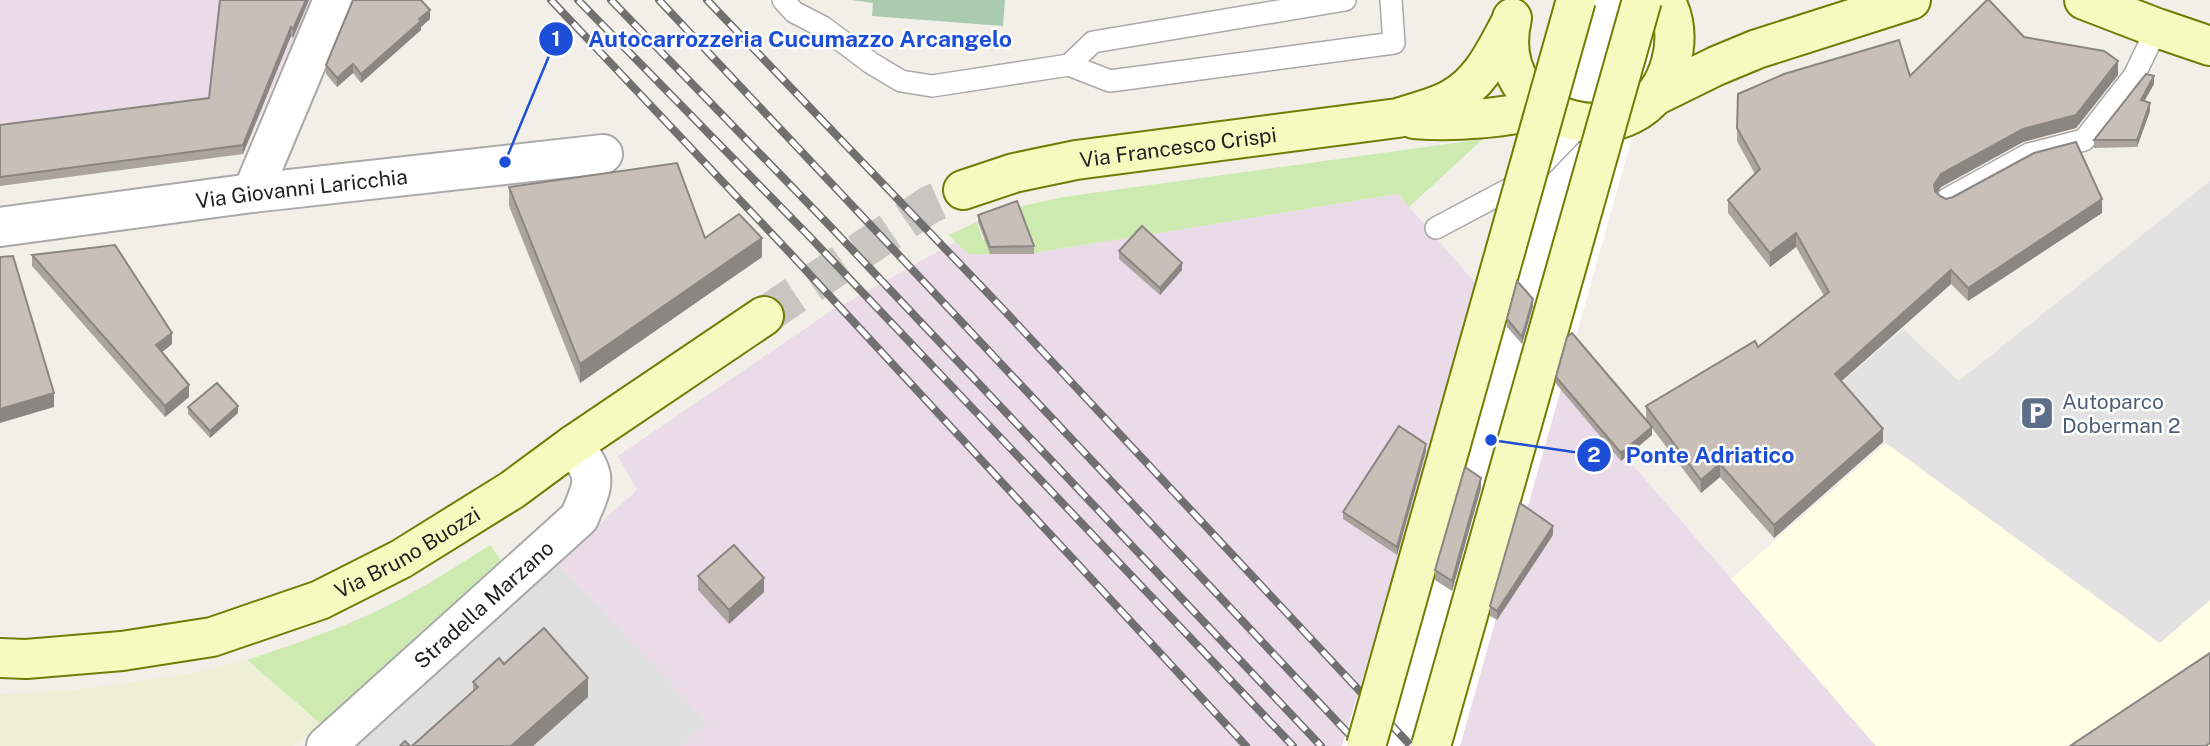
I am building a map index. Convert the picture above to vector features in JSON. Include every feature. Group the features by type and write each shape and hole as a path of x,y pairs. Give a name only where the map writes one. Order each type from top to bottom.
{"main road":[{"path":"1366,746 1576,0"},
{"path":"1431,746 1642,0"},
{"path":"1651,98 1667,77 1676,44 1673,22 1665,0"},
{"path":"1516,11 1509,42 1513,65 1527,94 1544,110 1582,123 1614,121 1632,113 1651,98 1757,49 1911,0"},
{"path":"2084,0 2210,46"},
{"path":"1398,118 1449,101 1472,85 1487,66 1516,11"},
{"path":"1398,118 1442,122 1486,120 1544,110"},
{"name":"Via Francesco Crispi","path":"962,190 1014,173 1076,160 1398,118"},
{"name":"Via Bruno Buozzi","path":"0,658 26,659 122,651 212,637 320,600 401,559 512,490 573,444 764,316"}],"street":[{"path":"252,193 333,0"},
{"name":"Via Giovanni Laricchia","path":"0,227 252,193 603,154"},
{"name":"Stradella Marzano","path":"326,746 579,518 593,477 588,464 573,444"}],"lane":[{"path":"783,0 794,12 823,27 871,63 901,81 932,86 1069,65 1110,81 1394,43 1391,0"},
{"path":"1069,65 1093,42 1345,0"},
{"path":"1947,199 2029,155 2084,140 2134,76 2157,28"},
{"path":"1436,228 1528,179 1582,123"}],"shaded area":[{"path":"0,0 312,0 243,154 0,186"},
{"path":"852,0 1005,0 1003,26 872,16 873,3"},
{"name":"Autoparco Doberman 2","path":"2210,181 2210,600 2160,643 1886,443 1840,384 1903,329 1959,381"},
{"path":"1398,194 1876,746 681,746 707,722 557,562 637,490 618,456 828,313 955,242 968,254 1028,254"},
{"path":"1886,443 2159,643 2210,600 2210,746 1876,746 1731,579"},
{"path":"557,562 708,722 681,746 350,746"},
{"path":"247,660 321,724 294,746 0,746 0,694 75,690 188,674"}],"green space":[{"path":"1483,139 1409,207 1398,194 1028,254 986,244 990,254 968,254 948,235 977,222 1004,210 1063,197","holes":["1017,209 1023,226 983,240 977,222"]},
{"path":"490,545 502,562 321,724 247,660 330,631 379,610"}],"pier":[{"path":"1562,0 1671,0 1460,746 1342,746 1529,133"}],"building":[{"path":"220,0 306,0 293,29 291,27 243,145 0,177 0,125 209,98"},
{"path":"353,0 421,0 430,10 361,74 353,64 337,78 326,65"},
{"path":"1987,0 2024,37 2104,51 2118,61 2076,115 2023,129 1941,174 1934,185 1935,191 1946,199 1953,197 2034,153 2076,142 2102,199 1968,288 1951,270 1835,374 1883,429 1774,525 1720,464 1701,480 1646,406 1755,341 1758,347 1829,292 1796,233 1770,253 1728,200 1760,169 1737,128 1738,94 1784,74 1899,40 1910,76"},
{"path":"2146,74 2154,76 2141,100 2150,103 2137,140 2094,140"},
{"path":"677,163 705,238 739,214 762,238 580,364 509,187"},
{"path":"1017,201 1034,246 990,247 978,215"},
{"path":"1142,226 1182,263 1160,288 1119,251"},
{"path":"115,245 172,333 156,345 189,385 165,406 32,255"},
{"path":"13,256 54,393 0,409 0,257"},
{"path":"1517,281 1533,299 1522,337 1507,319"},
{"path":"1572,333 1652,427 1621,453 1556,377 1567,337"},
{"path":"217,383 238,406 210,431 188,407"},
{"path":"1399,426 1426,444 1397,547 1343,512"},
{"path":"1465,467 1481,478 1452,581 1435,570"},
{"path":"1520,503 1553,526 1497,611 1490,606"},
{"path":"734,545 764,578 729,610 698,576"},
{"path":"544,628 588,678 511,746 412,746 478,687 473,682 499,658 504,664"},
{"path":"2210,653 2210,743 2207,746 2070,746"}],"tunnel":[{"path":"764,316 929,205 963,190"}],"railway":[{"path":"551,0 789,252 1246,746"},
{"path":"578,0 809,236 1293,746"},
{"path":"611,0 828,224 1321,746"},
{"path":"659,0 1360,746"},
{"path":"707,0 1002,308 1411,746"}],"place":[{"name":"Autocarrozzeria Cucumazzo Arcangelo","path":"505,162"},
{"name":"Autoparco Doberman 2","path":"2037,413"},
{"name":"Ponte Adriatico","path":"1491,440"}]}
